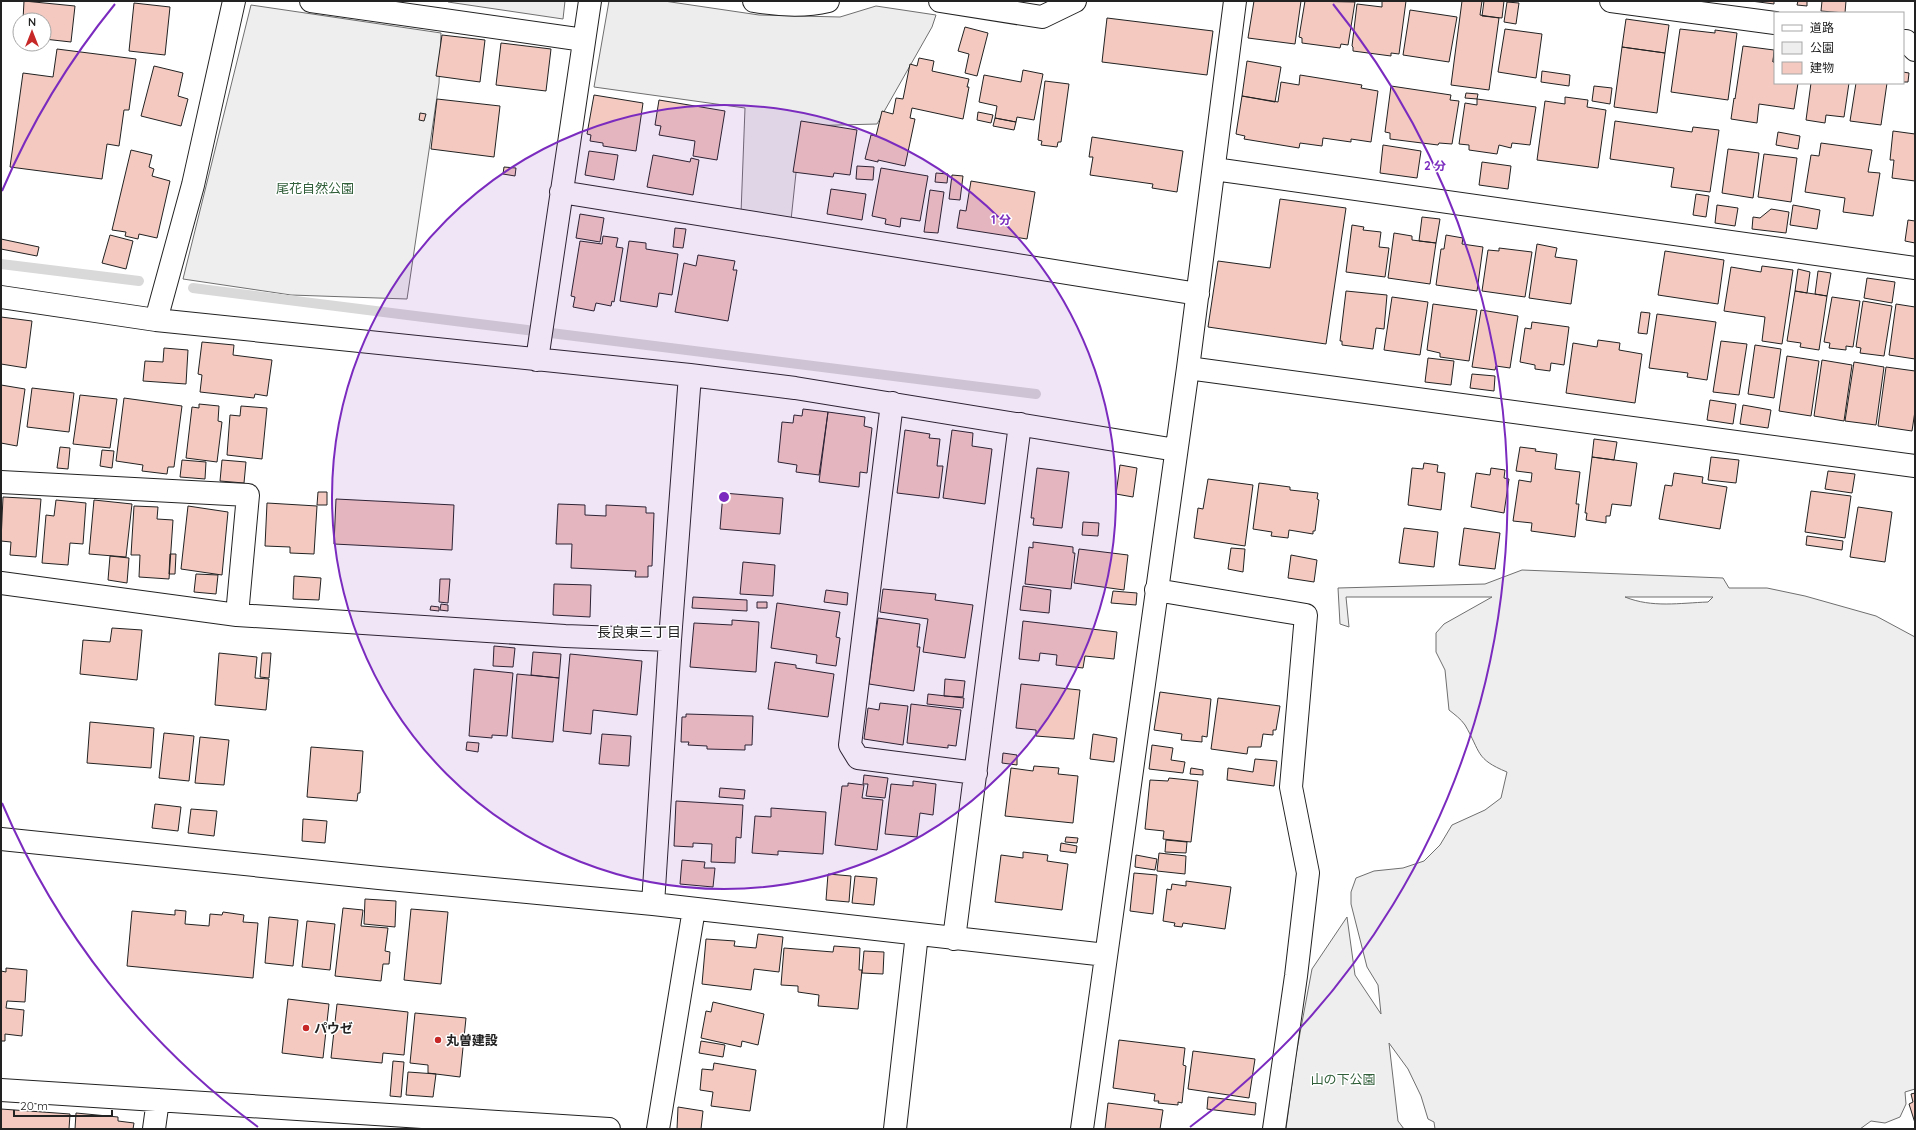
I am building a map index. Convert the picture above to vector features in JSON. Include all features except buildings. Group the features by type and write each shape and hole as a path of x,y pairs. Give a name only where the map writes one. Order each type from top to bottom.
{"street":[{"path":"156,320 193,185 234,1"},
{"path":"312,1 584,40"},
{"path":"537,360 542,316 590,1"},
{"path":"754,1 768,4 812,5 828,1"},
{"path":"940,1 1042,17 1076,1"},
{"path":"1082,1129 1188,368 1235,1"},
{"path":"1611,1 1774,23"},
{"path":"1214,169 1915,268"},
{"path":"561,192 1198,294"},
{"path":"1,298 156,320 690,375 796,388 1176,450"},
{"path":"1188,368 1915,466"},
{"path":"653,904 670,640 690,375"},
{"path":"892,403 850,744 858,758 976,773"},
{"path":"954,939 1020,424"},
{"path":"1,482 248,495 237,615"},
{"path":"1,583 237,615 566,636 670,640"},
{"path":"1156,590 1306,615 1292,787 1308,873 1296,976 1274,1129"},
{"path":"1,839 386,879 653,904 1106,955"},
{"path":"658,1129 694,909"},
{"path":"895,1129 917,934"},
{"path":"1,1090 158,1100 435,1124 609,1129"},
{"path":"154,1129 158,1100"}],"green space":[{"name":"尾花自然公園","path":"251,5 441,33 439,83 407,299 291,295 183,279"},
{"name":"山の下公園","path":"1522,570 1723,578 1729,588 1767,588 1805,596 1876,616 1915,637 1915,1089 1905,1092 1906,1104 1900,1117 1885,1123 1871,1121 1860,1129 1435,1129 1434,1122 1428,1119 1421,1096 1408,1069 1389,1043 1398,1121 1404,1129 1286,1129 1295,1060 1312,969 1347,917 1355,975 1381,1014 1378,985 1367,967 1351,904 1351,892 1356,878 1374,871 1403,868 1424,861 1440,845 1452,825 1485,810 1501,798 1507,772 1484,759 1465,725 1449,710 1445,670 1436,652 1436,633 1444,624 1492,597 1346,597 1349,627 1340,624 1338,588 1485,584","holes":["1625,597 1713,597 1708,602 1666,604 1645,603"]}],"shaded area":[{"path":"565,1 563,19 448,2"},
{"path":"609,1 664,1 759,15 840,17 876,6 936,15 932,27 877,124 801,126 791,220 741,213 745,108 594,87"}],"waterway":[{"path":"1,264 139,281"},
{"path":"193,288 1036,394"}],"place":[{"name":"パウゼ","path":"306,1028"},
{"name":"丸曽建設","path":"438,1040"}],"district":[{"name":"長良東三丁目","path":"639,632"}]}
